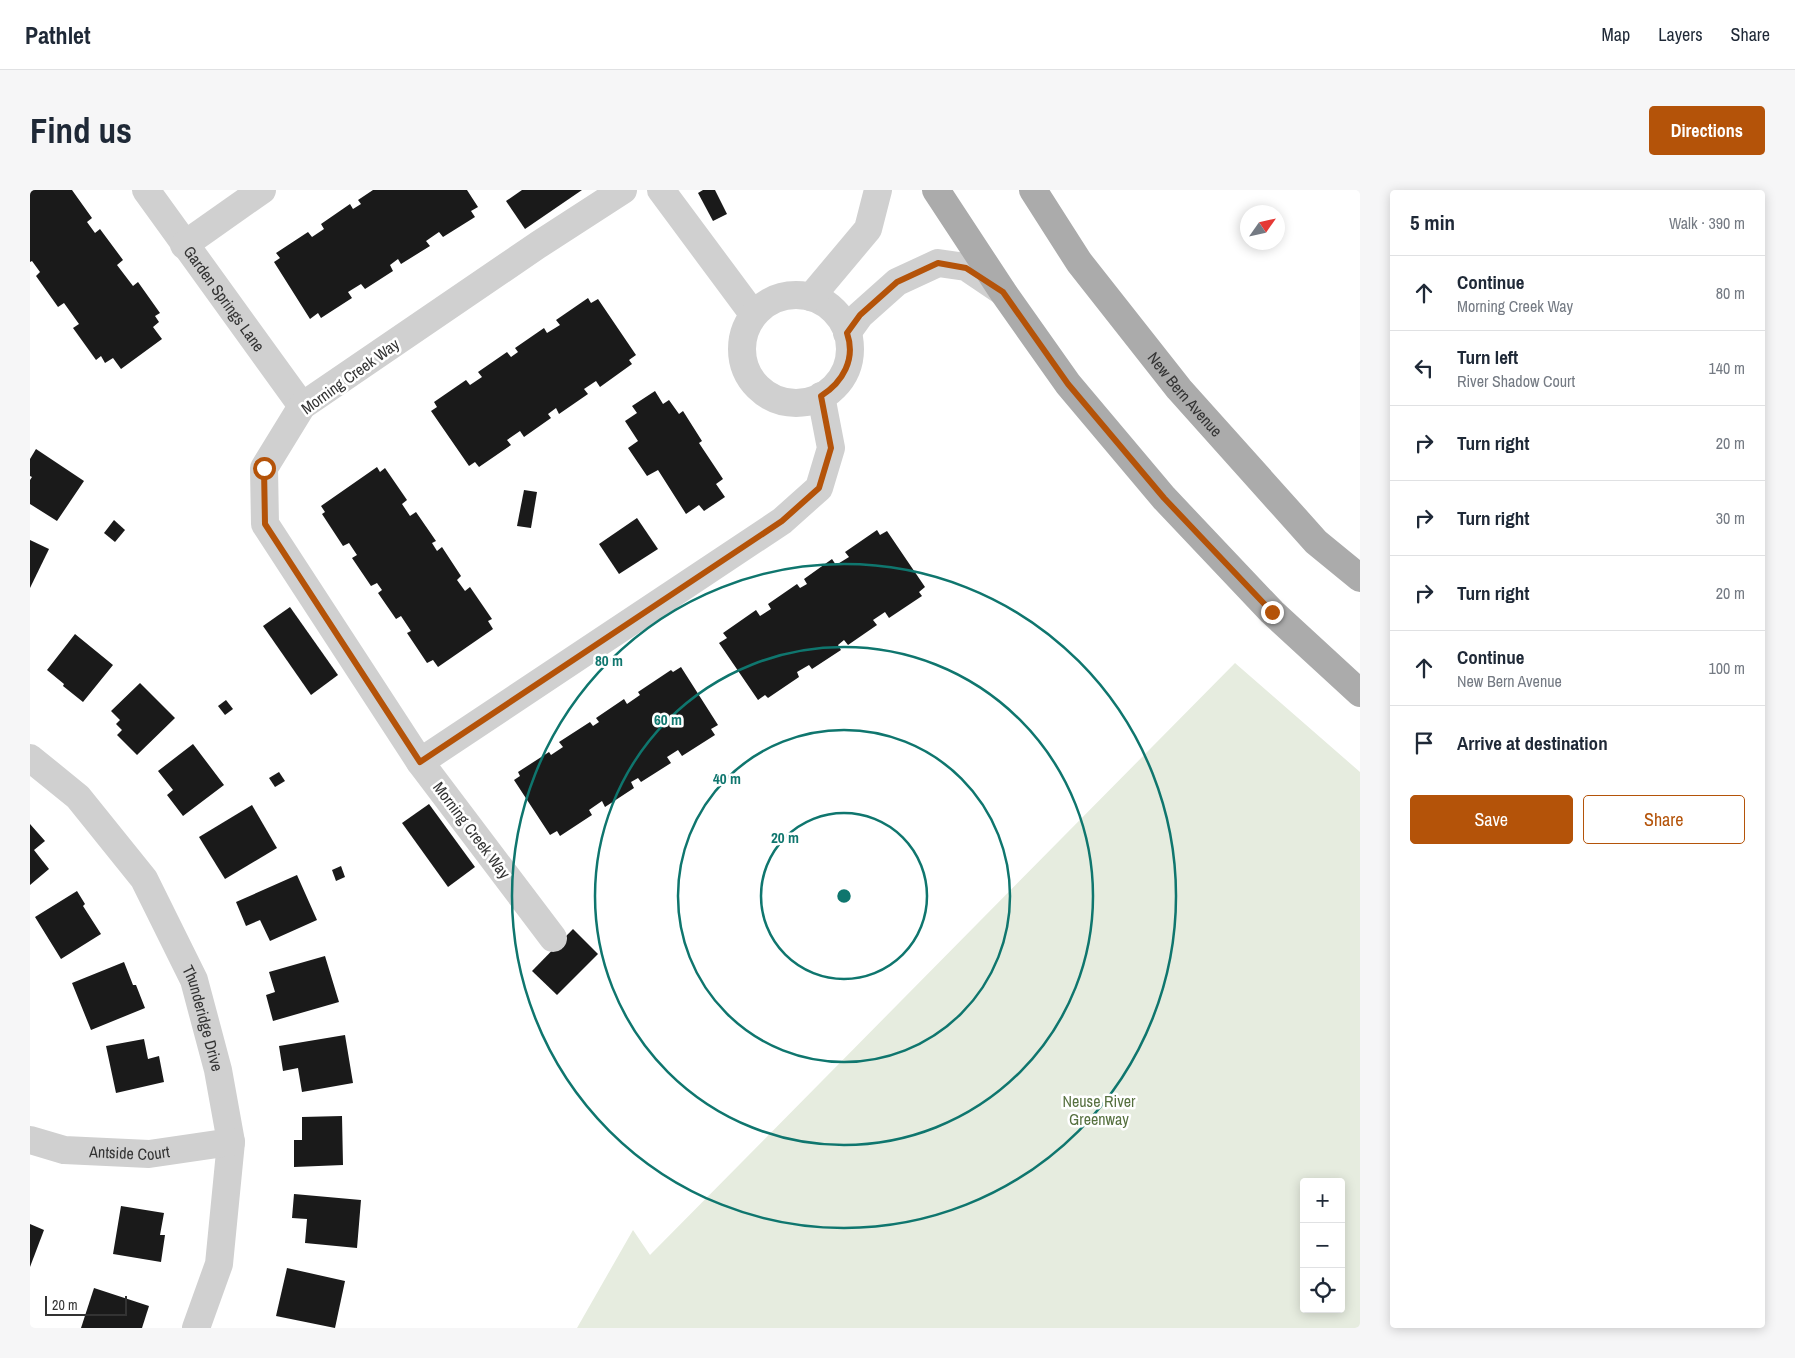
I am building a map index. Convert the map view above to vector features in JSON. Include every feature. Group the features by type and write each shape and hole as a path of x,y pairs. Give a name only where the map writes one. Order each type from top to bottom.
{"main road":[{"path":"936,190 1003,292 1068,384 1164,498 1272,612 1360,693"},
{"name":"New Bern Avenue","path":"1033,190 1079,262 1179,389 1316,542 1360,578"}],"street":[{"name":"Garden Springs Lane","path":"146,190 302,406"},
{"path":"184,245 262,190"},
{"name":"Morning Creek Way","path":"553,938 420,762 265,524 264,468 302,406 538,245 623,190"},
{"path":"661,190 753,314"},
{"path":"811,297 868,229 878,190"},
{"path":"847,333 860,315 897,282 938,263 966,268 1003,292"},
{"path":"800,294 811,297 832,308 843,322 849,340 850,358 844,375 832,389 821,396 799,403 781,401 765,393 752,380 744,364 741,347 745,330 753,314 767,303 783,296 800,294"},
{"path":"420,762 782,521 819,488 831,448 821,396"},
{"name":"Thunderidge Drive","path":"30,758 78,797 144,879 194,980 218,1070 231,1142 219,1264 196,1328"},
{"name":"Antside Court","path":"30,1140 64,1150 149,1154 231,1142"}],"green space":[{"name":"Neuse River Greenway","path":"1235,663 1360,772 1360,1328 577,1328 633,1230 650,1255"}],"building":[{"path":"30,190 72,190 92,218 87,222 95,233 100,229 123,260 117,265 133,286 138,282 160,313 155,316 159,322 153,327 162,339 121,369 113,358 105,363 101,356 96,360 73,328 79,324 64,303 58,307 36,276 40,272 32,261 30,262"},
{"path":"373,190 467,190 478,207 471,211 475,217 443,237 439,232 426,241 430,246 401,264 398,259 390,265 393,271 365,289 361,284 348,292 352,298 321,318 318,313 310,319 274,262 280,258 276,253 308,232 312,237 324,229 321,224 350,204 353,209 361,204 358,200"},
{"path":"522,190 582,190 525,229 506,201"},
{"path":"703,190 715,190 727,214 713,221 698,193"},
{"path":"588,298 591,303 598,299 636,355 629,360 632,364 600,387 596,381 584,389 588,394 559,414 556,408 548,414 551,418 524,437 520,431 507,440 511,445 479,467 475,462 469,466 431,411 437,407 434,402 466,380 470,385 482,377 478,372 507,352 511,357 518,352 515,348 544,328 547,333 560,325 556,320"},
{"path":"655,391 663,404 669,400 679,414 683,411 702,441 699,443 723,479 716,484 725,497 704,511 699,505 686,514 658,470 647,476 628,448 638,441 625,421 637,413 632,406"},
{"path":"36,449 84,481 57,521 30,504 30,480 32,477 30,476 30,459"},
{"path":"377,467 380,472 385,468 407,500 402,504 410,516 416,512 436,541 432,543 437,551 442,547 461,576 457,580 465,591 470,587 492,619 488,621 493,629 438,667 433,660 427,663 407,633 411,631 401,616 396,619 378,593 382,590 377,583 371,586 352,558 357,555 349,543 343,546 322,514 325,512 321,506"},
{"path":"524,490 537,492 531,528 517,526"},
{"path":"637,518 658,549 619,574 599,544"},
{"path":"114,520 125,530 115,542 104,533"},
{"path":"877,530 880,535 887,531 925,587 919,592 922,596 889,618 885,612 873,620 877,625 848,645 844,640 838,645 841,650 812,669 809,665 797,672 799,677 768,698 765,695 758,700 719,643 727,638 723,633 756,610 760,616 771,609 768,604 797,584 800,588 807,584 804,579 832,559 836,565 849,557 845,552"},
{"path":"30,540 49,549 30,588"},
{"path":"290,607 338,675 311,695 263,626"},
{"path":"75,634 113,665 83,702 47,670"},
{"path":"681,667 718,725 711,729 715,735 682,756 678,750 667,757 671,763 641,782 638,778 631,782 634,788 605,807 602,801 589,810 592,815 560,836 557,831 550,835 514,780 520,776 518,772 549,752 551,755 563,747 559,742 590,722 593,726 599,722 596,718 624,699 627,704 640,695 638,692 671,670 673,672"},
{"path":"140,683 175,718 137,755 117,735 122,730 116,724 120,720 111,711"},
{"path":"226,700 233,709 225,715 218,706"},
{"path":"193,744 224,785 183,816 167,795 173,790 158,771"},
{"path":"279,772 285,781 275,787 269,778"},
{"path":"429,804 475,867 448,887 402,823"},
{"path":"252,805 277,848 225,879 199,837"},
{"path":"30,824 45,841 34,850 49,869 30,885"},
{"path":"341,866 345,877 336,881 332,870"},
{"path":"297,875 317,920 270,941 260,920 246,926 236,902"},
{"path":"77,891 85,904 83,906 101,934 61,959 35,917"},
{"path":"573,929 598,954 557,995 532,971"},
{"path":"325,956 339,1002 273,1021 266,995 275,992 269,972"},
{"path":"124,962 145,1008 91,1030 72,983"},
{"path":"345,1035 353,1083 302,1092 298,1068 283,1071 279,1046"},
{"path":"144,1039 148,1059 159,1056 164,1082 116,1093 106,1046"},
{"path":"342,1116 343,1165 294,1167 294,1140 302,1140 302,1117"},
{"path":"294,1194 361,1200 357,1248 305,1243 307,1219 292,1218"},
{"path":"121,1206 164,1213 160,1235 165,1235 161,1262 113,1254"},
{"path":"30,1224 44,1230 30,1267"},
{"path":"287,1268 345,1281 335,1328 276,1316"},
{"path":"94,1288 149,1306 142,1328 81,1328"}],"route":[{"path":"264,468 265,524 420,762 782,521 819,488 831,448 821,396 832,389 844,375 850,358 847,333 860,315 897,282 938,263 966,268 1003,292 1068,384 1164,498 1272,612"}]}
